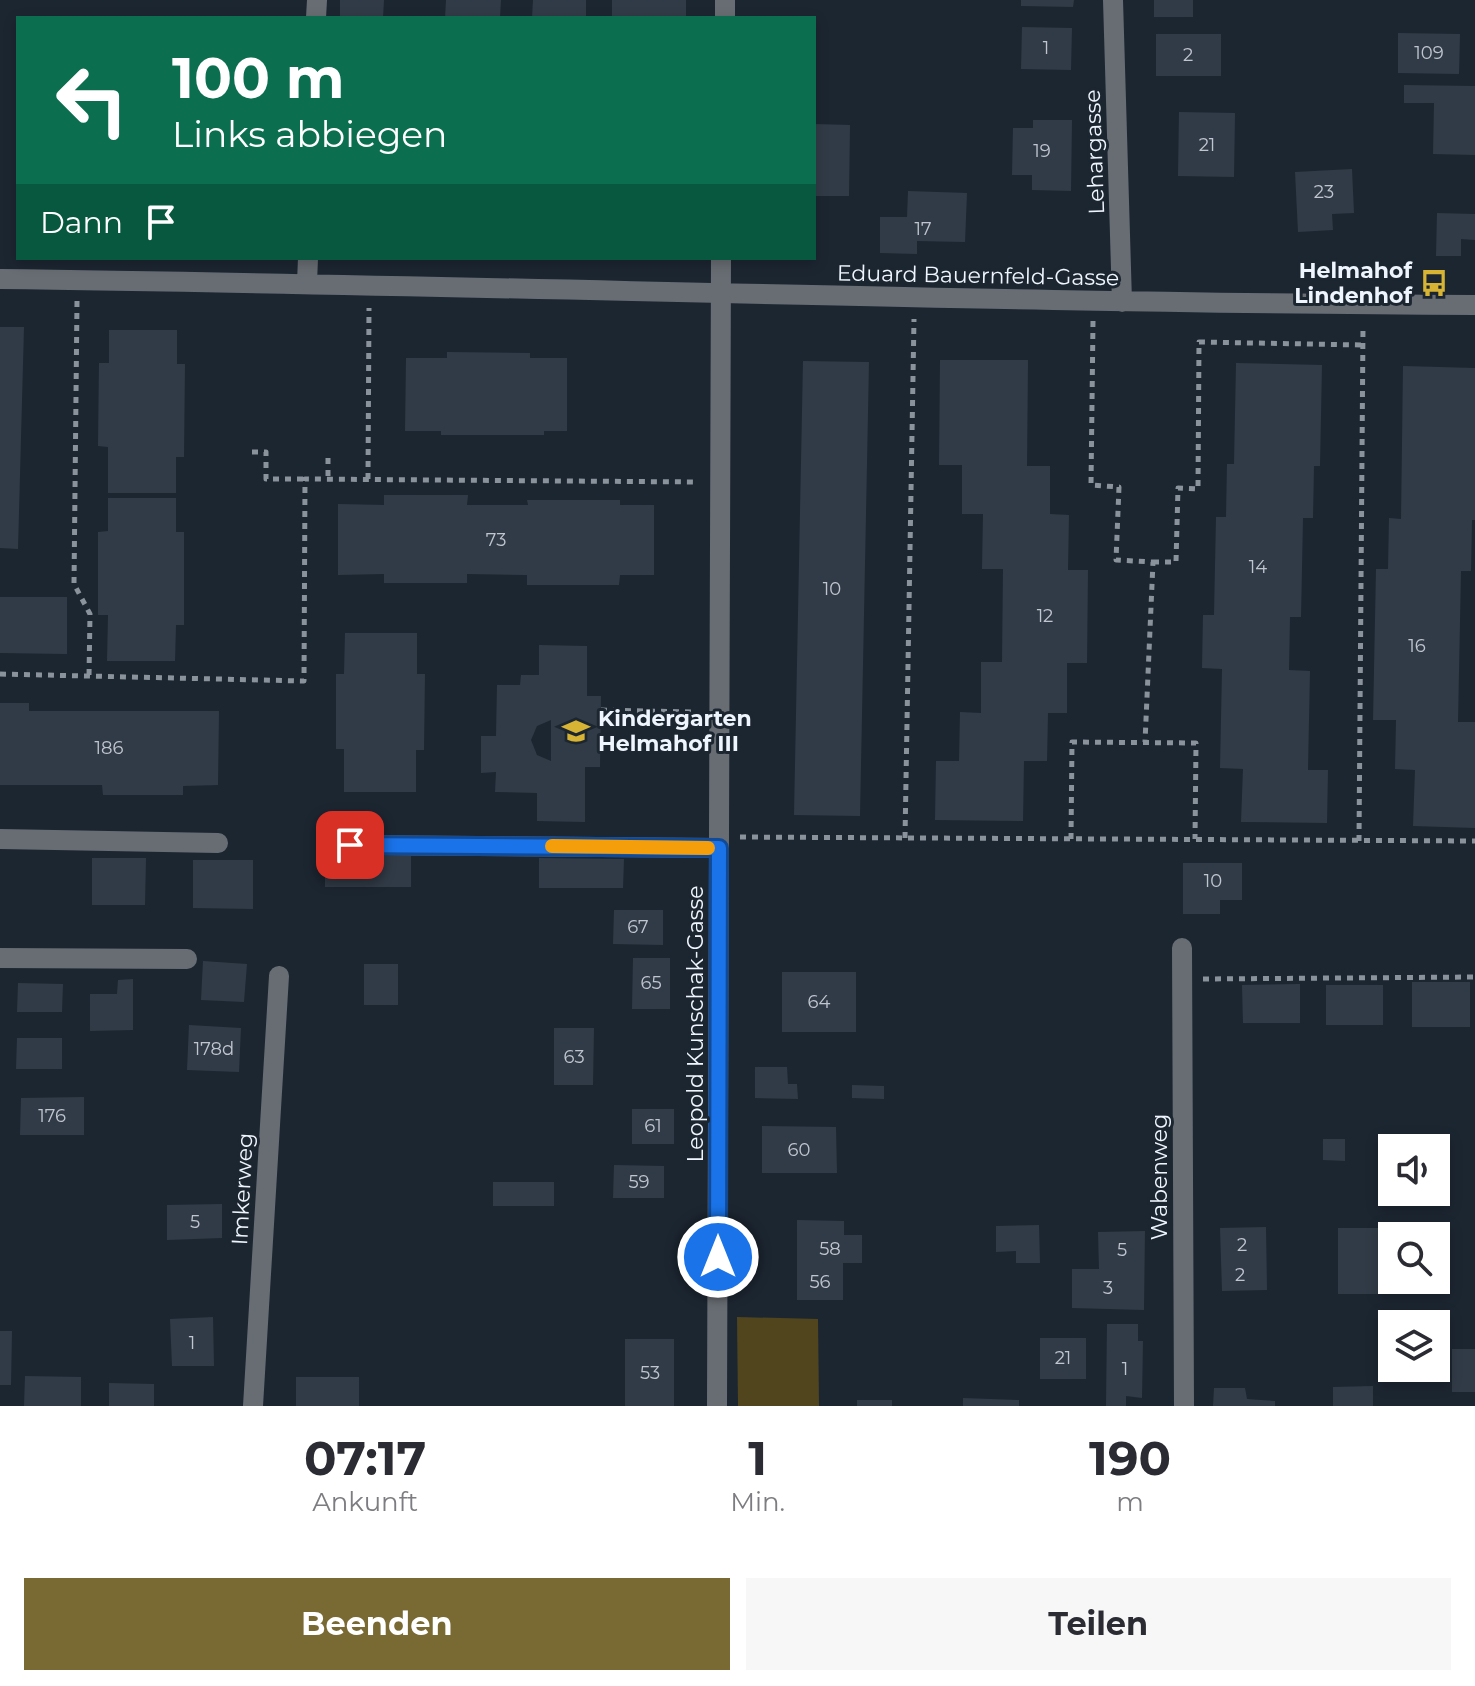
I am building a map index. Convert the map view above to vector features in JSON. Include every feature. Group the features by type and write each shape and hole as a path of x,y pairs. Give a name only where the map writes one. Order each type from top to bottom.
{"street":[{"name":"Lehargasse","path":"1113,0 1122,302"},
{"path":"307,283 308,260"},
{"name":"Leopold Kunschak-Gasse","path":"717,1406 721,260"},
{"name":"Eduard Bauernfeld-Gasse","path":"0,279 307,283 914,299 1475,305"},
{"path":"0,839 218,843"},
{"path":"350,845 719,842"},
{"name":"Wabenweg","path":"1182,948 1184,1406"},
{"path":"0,958 187,959"},
{"name":"Imkerweg","path":"253,1406 279,976"}],"path":[{"path":"77,280 74,584 90,614 89,676"},
{"path":"368,479 369,285"},
{"path":"905,838 914,299"},
{"path":"1093,301 1091,485 1119,487 1116,560 1176,562 1178,488 1198,489 1199,342 1363,345"},
{"path":"1359,841 1363,305"},
{"path":"252,452 266,452 266,479 720,483"},
{"path":"328,458 328,479"},
{"path":"0,674 304,681 305,479"},
{"path":"1145,742 1153,562"},
{"path":"601,710 720,712"},
{"path":"1071,839 1072,742 1196,743 1195,839"},
{"path":"719,842 905,838 1475,841"},
{"path":"1182,979 1475,977"}],"shaded area":[{"path":"737,1317 818,1319 819,1406 738,1406"}],"building":[{"path":"340,0 384,0 383,16 340,16"},
{"path":"446,0 501,0 500,16 445,16"},
{"path":"533,0 586,0 586,16 532,16"},
{"path":"612,0 686,0 686,16 612,16"},
{"path":"1021,0 1074,0 1073,7 1021,6"},
{"path":"1154,0 1193,0 1193,17 1154,17"},
{"path":"1022,27 1072,28 1071,70 1021,69"},
{"path":"1398,33 1460,34 1459,74 1398,73"},
{"path":"1156,34 1221,34 1221,76 1156,76"},
{"path":"1404,85 1475,86 1475,155 1433,154 1434,103 1404,103"},
{"path":"1179,112 1235,113 1234,177 1178,176"},
{"path":"1033,120 1072,120 1071,191 1032,190 1032,175 1012,175 1013,128 1033,128"},
{"path":"816,124 850,125 849,196 816,196"},
{"path":"1352,169 1354,213 1332,214 1333,230 1298,232 1295,172"},
{"path":"908,191 967,193 965,242 917,241 917,254 880,253 880,217 907,217"},
{"path":"1437,213 1475,214 1475,240 1461,239 1461,256 1436,256"},
{"path":"0,327 24,327 18,549 0,548"},
{"path":"109,330 177,330 177,364 185,364 184,457 176,457 176,493 108,493 108,447 98,446 99,363 109,363"},
{"path":"447,352 530,353 530,358 567,358 567,431 544,431 544,435 441,435 441,431 405,431 406,358 447,358"},
{"path":"940,360 1028,360 1027,466 1050,466 1050,514 1069,515 1068,570 1088,570 1087,663 1067,663 1067,713 1048,713 1047,761 1024,761 1023,821 935,820 936,761 959,761 960,712 981,713 981,662 1002,662 1003,569 982,569 983,514 962,514 962,465 939,465"},
{"path":"803,361 869,362 860,816 794,815"},
{"path":"1236,363 1322,365 1320,466 1314,466 1313,518 1303,518 1301,617 1290,617 1289,670 1310,671 1308,770 1328,770 1327,823 1241,822 1243,769 1220,768 1222,669 1202,668 1203,615 1214,615 1216,517 1226,517 1227,464 1234,464"},
{"path":"1403,366 1475,368 1475,520 1472,520 1471,571 1461,571 1458,722 1475,722 1475,828 1413,826 1415,770 1395,769 1396,720 1373,720 1376,569 1388,569 1389,518 1401,519"},
{"path":"384,495 468,495 467,505 528,505 527,500 620,500 620,505 654,505 654,575 620,575 619,585 527,585 527,575 467,574 467,583 384,583 384,574 338,575 338,504 384,505"},
{"path":"108,498 176,498 176,532 184,532 184,625 176,625 175,661 107,661 108,615 98,615 98,532 108,531"},
{"path":"0,597 67,597 67,654 0,653"},
{"path":"345,633 417,633 417,674 425,674 424,750 416,750 416,792 344,792 344,749 336,749 336,674 344,674"},
{"name":"Kindergarten Helmahof III","path":"539,645 587,646 587,696 601,696 600,767 585,767 585,822 537,821 537,793 495,792 496,772 481,773 481,736 496,736 497,685 520,685 521,675 539,675","holes":["551,720 551,761 537,755 531,740 537,726"]},
{"path":"0,703 29,703 29,711 219,711 218,785 183,786 183,795 103,795 102,785 0,785"},
{"path":"325,856 411,856 411,887 325,887"},
{"path":"92,858 146,858 145,905 92,905"},
{"path":"539,858 624,859 623,888 539,888"},
{"path":"193,860 253,860 253,909 193,908"},
{"path":"1183,863 1242,863 1242,900 1220,900 1220,914 1183,914"},
{"path":"614,910 663,910 663,945 613,944"},
{"path":"633,958 670,958 670,1009 632,1009"},
{"path":"203,961 247,964 244,1002 201,1000"},
{"path":"364,964 398,964 398,1005 364,1005"},
{"path":"782,972 856,972 856,1032 782,1032"},
{"path":"133,979 133,1030 90,1031 90,994 117,994 118,980"},
{"path":"1412,982 1470,982 1470,1027 1412,1027"},
{"path":"18,983 63,984 62,1012 17,1012"},
{"path":"1300,984 1300,1023 1243,1023 1242,985"},
{"path":"1326,985 1383,985 1383,1025 1326,1025"},
{"path":"189,1025 241,1028 239,1072 187,1070"},
{"path":"554,1028 594,1028 593,1085 554,1085"},
{"path":"17,1038 62,1038 62,1069 16,1069"},
{"path":"755,1067 787,1067 788,1084 797,1084 798,1099 755,1098"},
{"path":"852,1085 884,1086 884,1099 852,1098"},
{"path":"84,1097 84,1135 20,1135 21,1098"},
{"path":"632,1109 674,1109 674,1144 632,1144"},
{"path":"762,1126 836,1127 837,1173 762,1173"},
{"path":"1323,1139 1345,1139 1345,1161 1323,1160"},
{"path":"614,1165 664,1166 664,1198 613,1198"},
{"path":"493,1182 554,1182 554,1206 493,1206"},
{"path":"222,1204 222,1238 167,1240 167,1205"},
{"path":"797,1220 844,1221 844,1235 862,1235 862,1263 843,1263 843,1300 797,1300"},
{"path":"1039,1225 1040,1263 1016,1263 1016,1251 996,1252 996,1226"},
{"path":"1266,1227 1267,1290 1222,1291 1220,1228"},
{"path":"1338,1228 1378,1228 1378,1294 1338,1294"},
{"path":"1145,1231 1144,1310 1072,1308 1072,1269 1099,1269 1098,1232"},
{"path":"213,1317 214,1366 172,1366 170,1319"},
{"path":"1107,1324 1138,1324 1138,1341 1143,1341 1142,1398 1126,1396 1126,1406 1106,1406"},
{"path":"0,1331 12,1331 11,1385 0,1385"},
{"path":"1040,1338 1086,1338 1086,1379 1040,1379"},
{"path":"625,1339 674,1339 674,1406 625,1406"},
{"path":"1452,1349 1475,1349 1475,1392 1452,1392"},
{"path":"25,1376 81,1377 81,1406 24,1406"},
{"path":"296,1377 359,1377 359,1406 296,1406"},
{"path":"109,1383 154,1384 154,1406 109,1406"},
{"path":"1373,1386 1373,1406 1333,1406 1333,1387"},
{"path":"1214,1388 1245,1388 1247,1399 1275,1401 1275,1406 1213,1406"},
{"path":"963,1398 1019,1400 1019,1406 963,1406"},
{"path":"857,1400 892,1400 892,1406 857,1406"}],"slow traffic":[{"path":"552,846 708,848"}],"place":[{"name":"Helmahof Lindenhof","path":"1434,283"},
{"name":"Kindergarten Helmahof III","path":"576,731"}],"route":[{"path":"350,845 719,848 718,1257"}]}
